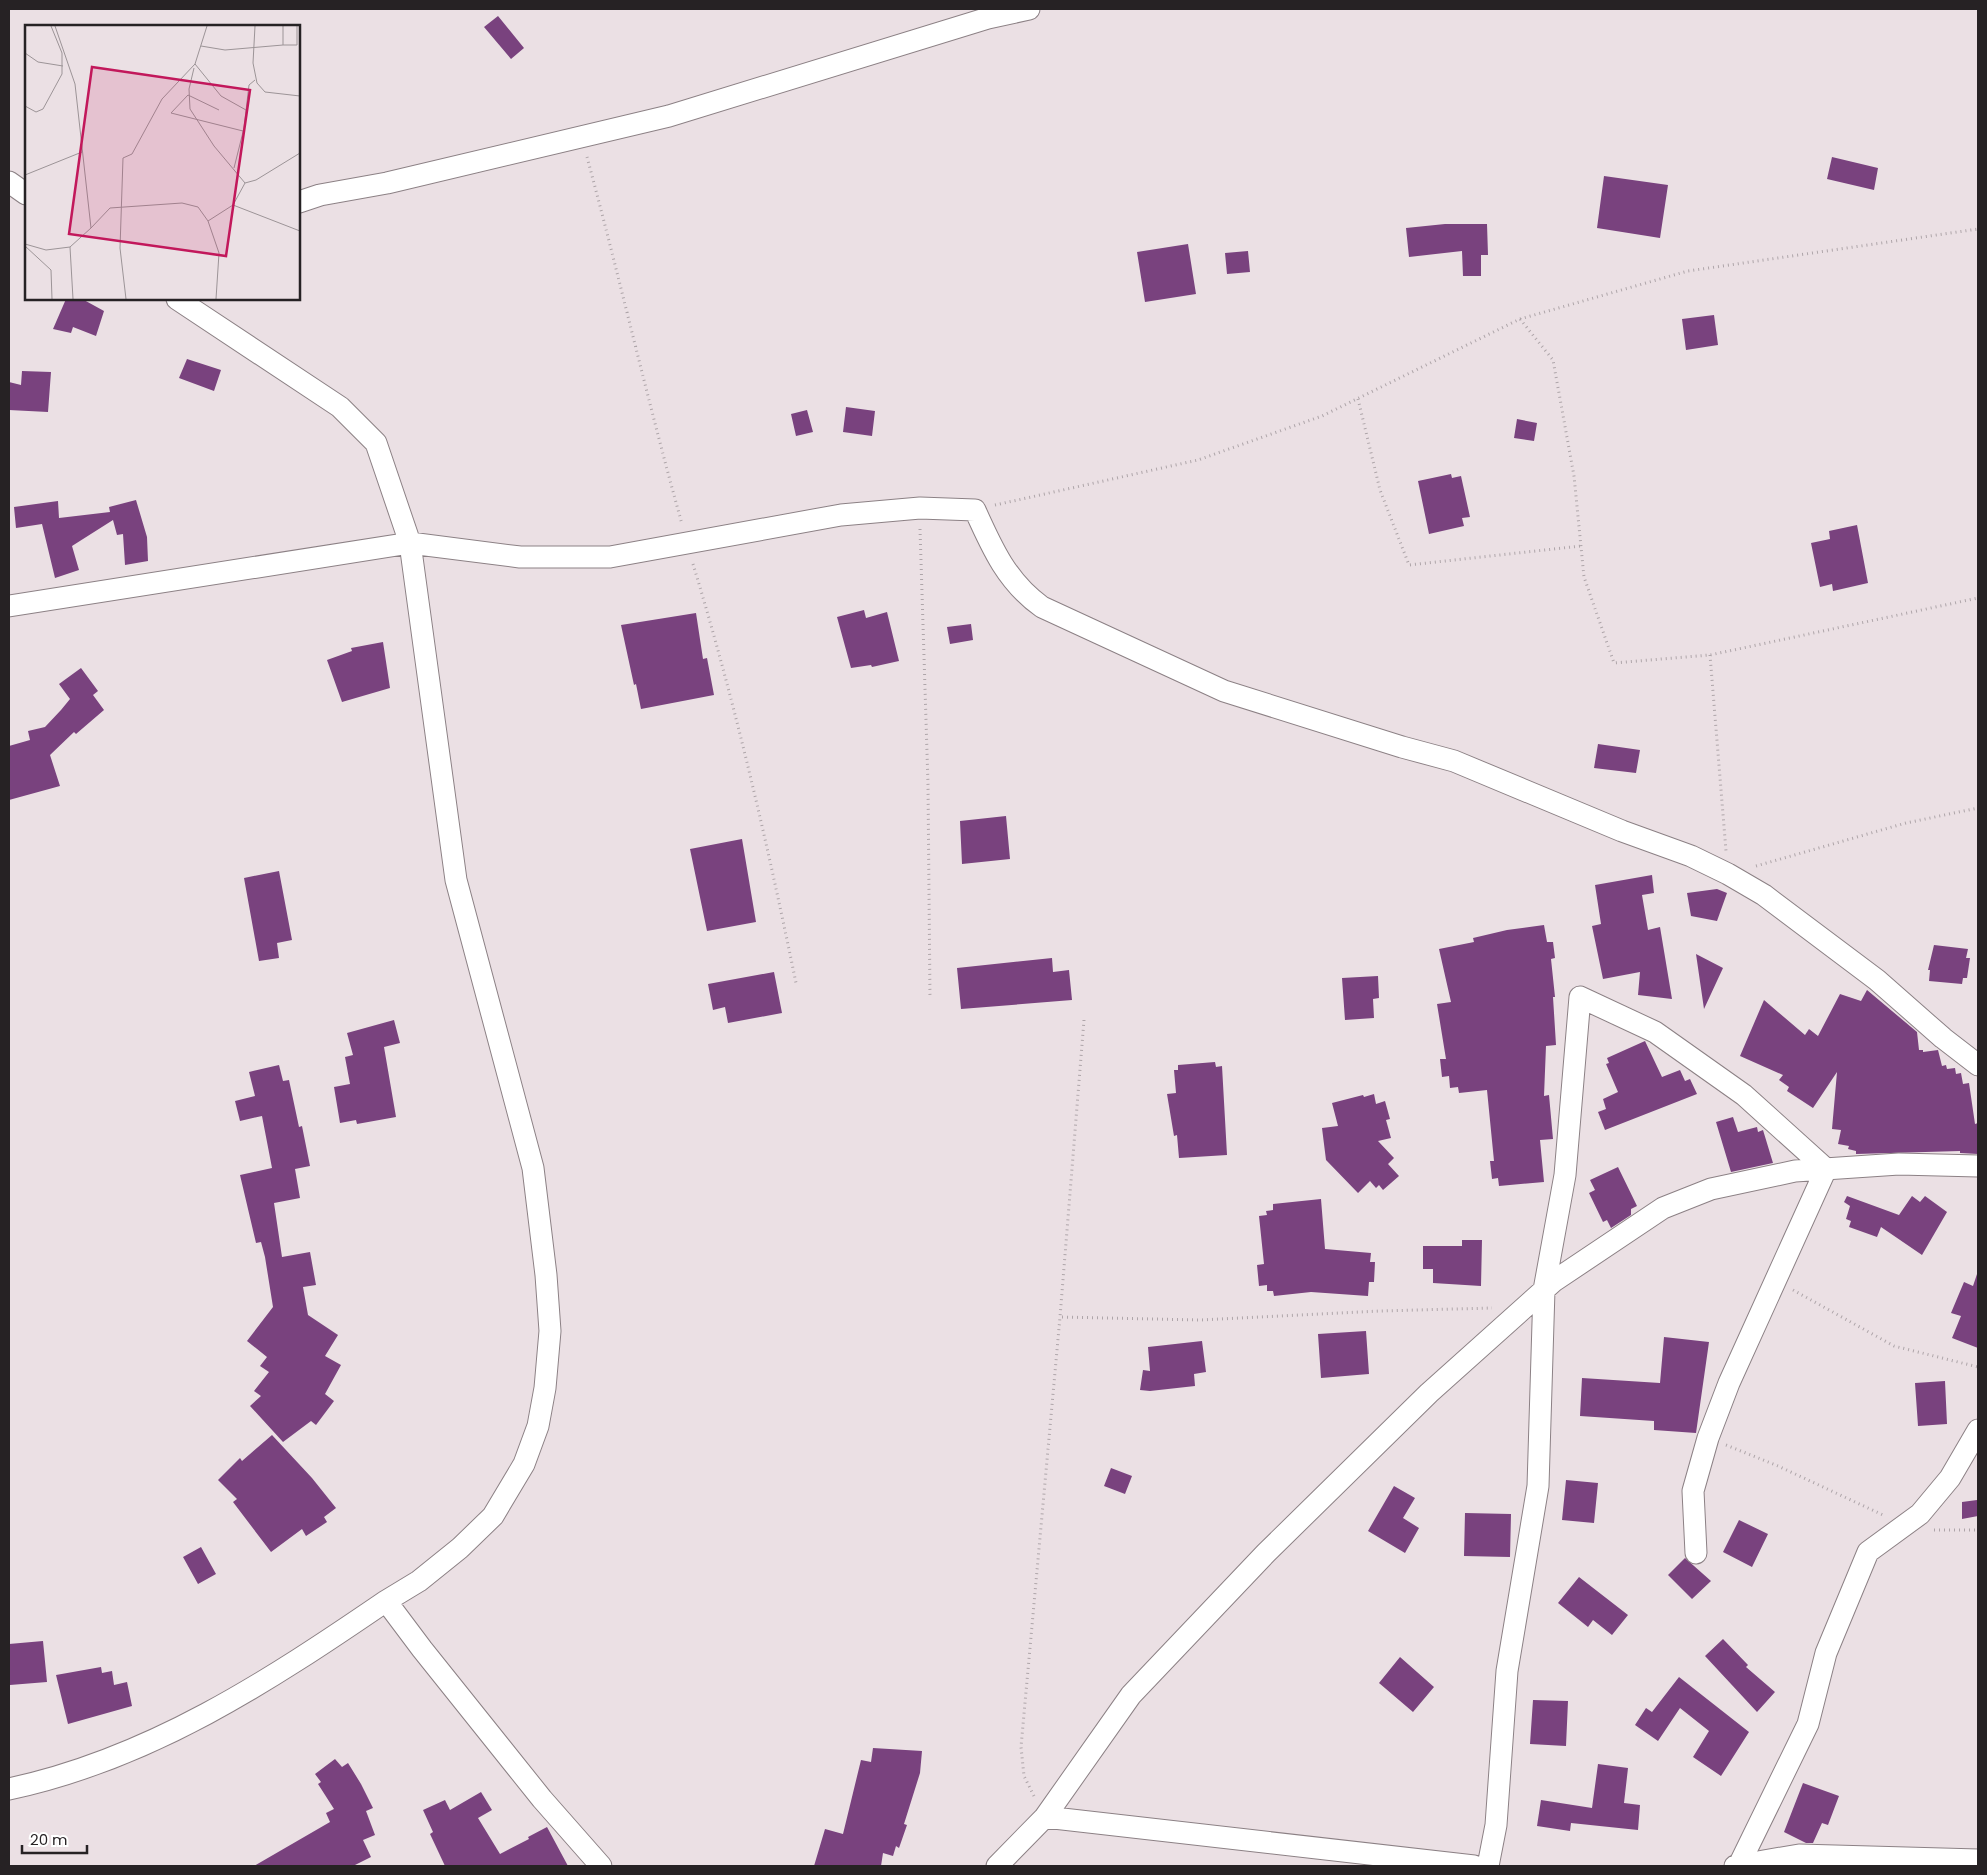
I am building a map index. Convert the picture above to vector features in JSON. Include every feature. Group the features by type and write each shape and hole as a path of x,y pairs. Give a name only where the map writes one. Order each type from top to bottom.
{"street":[{"path":"300,202 320,195 387,183 669,116 985,14 1029,9"},
{"path":"9,182 25,193"},
{"path":"9,1789 116,1758 212,1712 296,1662 419,1580 460,1548 492,1516 524,1464 538,1426 545,1388 550,1332 546,1275 533,1168 456,880 410,543 376,443 340,407 179,300"},
{"path":"9,606 410,543 520,557 610,557 841,515 920,508 975,510 996,556 1026,595 1042,607 1224,691 1402,747 1454,761 1622,831 1691,856 1728,874 1764,896 1877,980 1943,1038 1978,1065"},
{"path":"1488,1866 1496,1825 1507,1671 1538,1486 1544,1290 1565,1174 1580,998 1656,1032 1744,1095 1826,1169"},
{"path":"998,1866 1045,1817 1131,1695 1266,1553 1429,1393 1554,1281 1662,1208 1711,1189 1795,1171 1899,1164 1978,1166"},
{"path":"1696,1553 1693,1491 1708,1438 1729,1383 1826,1169"},
{"path":"1737,1866 1808,1724 1826,1653 1868,1552 1920,1514 1950,1478 1978,1430"},
{"path":"386,1601 542,1799 600,1866"},
{"path":"1045,1817 1474,1866"},
{"path":"1737,1866 1799,1855 1978,1860"}],"path":[{"path":"582,137 620,280 650,413 718,644 764,831 796,983"},
{"path":"975,510 1198,460 1322,416 1520,319 1688,271 1978,229"},
{"path":"1520,319 1553,360 1574,476 1584,578 1614,663 1710,655 1978,598"},
{"path":"1358,399 1380,490 1409,565 1581,546"},
{"path":"920,508 928,784 930,998"},
{"path":"1710,655 1728,874 1906,823 1978,808"},
{"path":"1045,1817 1024,1776 1021,1747 1060,1317 1084,1020"},
{"path":"1776,1279 1810,1301 1894,1346 1978,1367"},
{"path":"1060,1317 1200,1320 1380,1311 1525,1307"},
{"path":"1708,1438 1778,1466 1904,1525 1939,1530 1978,1530"}],"building":[{"path":"498,16 524,48 511,59 484,27"},
{"path":"1832,157 1878,168 1874,190 1827,179"},
{"path":"1604,176 1668,185 1660,238 1597,228"},
{"path":"1445,224 1487,224 1488,255 1481,255 1481,276 1463,276 1462,251 1409,257 1406,228"},
{"path":"1188,244 1196,294 1145,302 1137,252"},
{"path":"1248,251 1250,272 1227,274 1225,253"},
{"path":"66,300 84,300 104,311 96,336 73,327 71,333 53,329"},
{"path":"1714,315 1718,345 1686,350 1682,319"},
{"path":"187,359 221,370 214,391 179,378"},
{"path":"22,371 51,372 48,412 9,410 9,382 21,385"},
{"path":"846,407 875,411 872,436 843,432"},
{"path":"807,410 813,432 796,436 791,414"},
{"path":"1517,419 1537,423 1534,441 1514,438"},
{"path":"1451,474 1452,478 1461,476 1470,517 1462,518 1464,526 1429,534 1418,481"},
{"path":"136,500 147,537 148,561 125,565 123,534 117,535 113,520 72,546 79,570 55,578 42,524 16,528 14,507 58,501 59,518 110,512 109,507"},
{"path":"1857,525 1868,583 1833,591 1832,584 1820,587 1811,543 1830,539 1829,531"},
{"path":"864,610 866,618 887,612 899,661 872,667 871,665 851,668 837,617"},
{"path":"696,613 703,659 707,658 714,695 641,709 621,625"},
{"path":"971,624 973,640 950,644 947,627"},
{"path":"383,642 390,688 342,702 327,660 352,651 351,648"},
{"path":"81,668 98,691 93,695 104,710 76,734 74,732 50,755 60,786 9,800 9,746 30,740 28,731 45,727 61,710 70,699 59,684"},
{"path":"1598,744 1640,750 1636,773 1594,768"},
{"path":"1006,816 1010,859 962,864 960,821"},
{"path":"742,839 756,922 707,931 690,849"},
{"path":"279,871 292,940 277,943 279,958 259,961 244,878"},
{"path":"1652,875 1654,893 1642,895 1648,930 1660,927 1672,999 1638,995 1640,972 1603,979 1592,926 1601,924 1595,885"},
{"path":"1717,889 1727,893 1717,921 1691,916 1687,893"},
{"path":"1544,925 1547,942 1553,942 1555,958 1551,959 1555,997 1553,997 1556,1045 1546,1046 1544,1096 1549,1095 1553,1139 1540,1140 1544,1182 1499,1186 1498,1178 1492,1179 1490,1161 1494,1161 1487,1090 1459,1093 1458,1087 1450,1088 1449,1076 1442,1077 1440,1059 1446,1059 1437,1004 1451,1002 1439,949 1474,942 1473,938 1507,930"},
{"path":"1934,945 1968,949 1966,958 1970,958 1967,978 1963,978 1962,984 1929,981 1930,970 1928,970"},
{"path":"1696,954 1723,968 1704,1009"},
{"path":"1052,958 1053,972 1069,970 1072,1000 961,1009 957,968"},
{"path":"774,972 782,1013 728,1023 725,1007 713,1010 708,984"},
{"path":"1378,976 1379,998 1373,999 1374,1018 1345,1020 1342,978"},
{"path":"1867,990 1917,1032 1919,1050 1923,1050 1923,1052 1938,1050 1942,1066 1946,1065 1947,1069 1955,1068 1956,1074 1961,1073 1963,1084 1969,1083 1975,1124 1978,1123 1978,1154 1960,1153 1960,1151 1856,1154 1856,1151 1848,1149 1849,1146 1838,1144 1841,1130 1832,1129 1837,1072 1813,1108 1787,1091 1789,1087 1779,1080 1783,1075 1740,1056 1764,1000 1805,1035 1809,1029 1818,1036 1840,994 1861,1001"},
{"path":"394,1020 400,1043 384,1047 396,1117 357,1124 356,1120 340,1123 334,1087 350,1084 345,1057 353,1055 347,1033"},
{"path":"1645,1041 1662,1077 1680,1070 1685,1081 1690,1079 1697,1094 1605,1130 1598,1112 1606,1109 1603,1099 1618,1092 1606,1064 1609,1063 1607,1058"},
{"path":"1215,1062 1216,1067 1222,1066 1227,1155 1179,1158 1177,1135 1174,1136 1167,1094 1176,1093 1174,1070 1178,1070 1178,1065"},
{"path":"279,1065 283,1081 289,1080 299,1127 302,1126 310,1166 295,1169 300,1198 274,1203 282,1257 310,1252 316,1285 303,1287 308,1315 338,1335 325,1356 341,1365 325,1394 334,1401 316,1425 311,1421 283,1442 250,1406 261,1396 254,1391 269,1372 260,1366 267,1357 247,1341 273,1307 265,1257 261,1242 256,1243 240,1175 272,1168 262,1116 240,1121 235,1101 255,1096 249,1072"},
{"path":"1374,1094 1376,1104 1385,1101 1390,1119 1386,1120 1391,1138 1378,1141 1394,1158 1388,1164 1399,1176 1383,1190 1379,1185 1376,1188 1370,1181 1358,1193 1326,1160 1322,1128 1338,1126 1332,1103"},
{"path":"1733,1117 1738,1132 1757,1127 1758,1132 1763,1130 1773,1163 1731,1172 1716,1122"},
{"path":"1618,1167 1637,1206 1631,1209 1631,1215 1611,1228 1607,1220 1603,1222 1589,1193 1595,1190 1590,1180"},
{"path":"1847,1196 1899,1215 1912,1196 1920,1202 1925,1196 1947,1212 1922,1255 1881,1227 1877,1237 1849,1227 1851,1221 1846,1219 1850,1206 1844,1202"},
{"path":"1321,1199 1325,1249 1371,1253 1370,1262 1375,1262 1374,1282 1369,1282 1368,1296 1311,1292 1274,1296 1273,1291 1267,1291 1267,1285 1259,1286 1257,1265 1264,1264 1259,1216 1267,1215 1266,1211 1273,1210 1273,1204"},
{"path":"1462,1240 1482,1240 1481,1286 1433,1283 1433,1269 1423,1269 1423,1246 1462,1246"},
{"path":"1977,1274 1978,1348 1952,1338 1961,1316 1951,1313 1964,1282 1973,1286"},
{"path":"1366,1331 1369,1374 1321,1378 1318,1334"},
{"path":"1664,1337 1709,1342 1696,1433 1654,1430 1654,1421 1580,1416 1582,1378 1660,1383"},
{"path":"1202,1341 1206,1372 1194,1374 1195,1386 1150,1391 1140,1390 1143,1370 1150,1371 1148,1347"},
{"path":"1945,1381 1947,1424 1918,1426 1915,1383"},
{"path":"272,1435 312,1478 336,1508 324,1517 327,1522 306,1536 302,1529 271,1552 233,1502 237,1499 218,1480 240,1458 242,1461"},
{"path":"1111,1468 1132,1476 1125,1494 1104,1486"},
{"path":"1566,1480 1598,1483 1594,1523 1562,1520"},
{"path":"1394,1486 1415,1498 1403,1518 1419,1528 1405,1553 1368,1531"},
{"path":"1977,1500 1978,1516 1962,1519 1962,1502"},
{"path":"1465,1513 1511,1514 1510,1557 1464,1556"},
{"path":"1739,1520 1768,1534 1752,1567 1723,1552"},
{"path":"201,1547 216,1574 198,1584 183,1557"},
{"path":"1685,1558 1711,1581 1692,1599 1668,1575"},
{"path":"1579,1577 1628,1615 1612,1635 1593,1620 1588,1627 1558,1603"},
{"path":"1723,1639 1748,1665 1746,1667 1775,1692 1757,1712 1705,1656"},
{"path":"43,1641 47,1682 10,1685 9,1644"},
{"path":"1400,1657 1434,1687 1413,1712 1379,1683"},
{"path":"101,1667 102,1673 112,1671 114,1685 127,1682 132,1706 68,1724 56,1675"},
{"path":"1679,1677 1749,1732 1721,1776 1693,1757 1709,1731 1680,1708 1658,1741 1635,1725 1646,1708 1652,1712"},
{"path":"1533,1700 1568,1701 1566,1746 1530,1744"},
{"path":"873,1748 922,1751 920,1773 904,1824 907,1825 899,1848 896,1846 893,1856 883,1853 881,1866 814,1866 825,1829 843,1834 861,1760 871,1762"},
{"path":"335,1759 342,1767 348,1763 373,1808 366,1811 375,1835 363,1840 371,1857 353,1866 254,1866 330,1822 326,1813 334,1809 318,1784 321,1782 315,1774"},
{"path":"1598,1764 1628,1768 1624,1803 1640,1805 1638,1830 1571,1823 1570,1831 1537,1826 1541,1800 1592,1808"},
{"path":"1803,1783 1839,1796 1828,1825 1822,1823 1813,1843 1806,1843 1784,1832"},
{"path":"481,1792 492,1810 478,1818 500,1854 547,1827 568,1866 445,1866 430,1834 433,1832 423,1810 445,1800 450,1810"}]}
